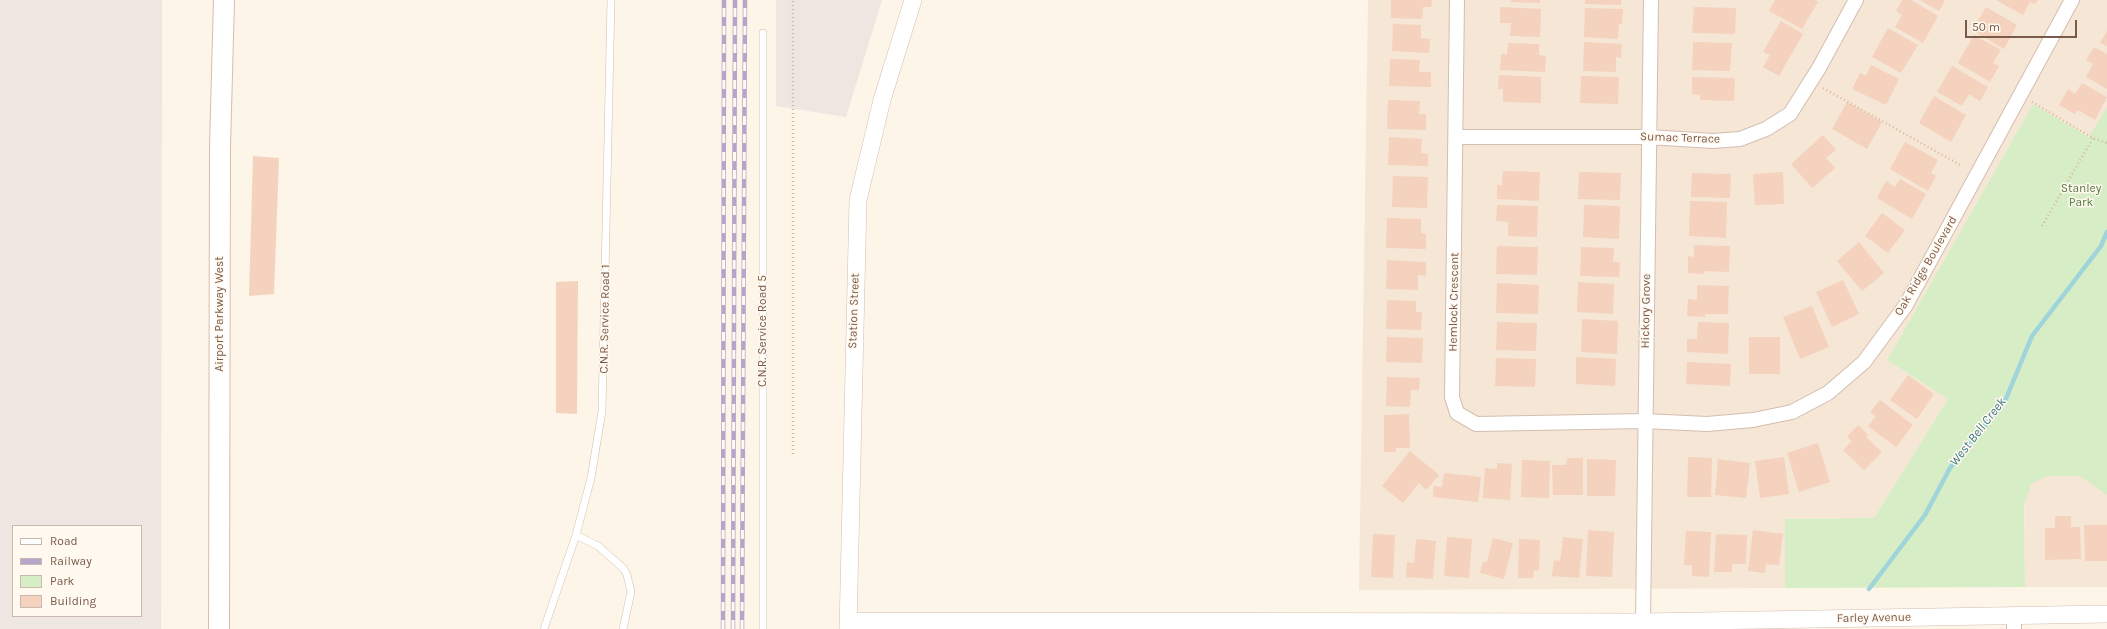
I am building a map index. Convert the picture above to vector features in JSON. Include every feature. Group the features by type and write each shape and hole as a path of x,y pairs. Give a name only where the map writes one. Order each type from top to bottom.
{"main road":[{"name":"Airport Parkway West","path":"219,629 220,147 224,0"}],"street":[{"name":"Station Street","path":"848,625 858,200 882,100 913,0"},
{"name":"Hemlock Crescent","path":"1457,0 1452,396 1457,413 1476,424 1644,421"},
{"name":"Hickory Grove","path":"1643,622 1644,421 1651,0"},
{"name":"Sumac Terrace","path":"1456,137 1648,137 1713,141 1740,139 1766,129 1790,114 1811,81 1856,0"},
{"name":"Oak Ridge Boulevard","path":"1644,421 1707,424 1753,420 1792,412 1828,394 1864,362 1906,305 2072,0"},
{"name":"Farley Avenue","path":"848,625 1424,625 1643,622 2014,622 2107,614"}],"lane":[{"name":"C.N.R. Service Road 1","path":"544,629 576,535 591,478 602,411 611,0"},
{"name":"C.N.R. Service Road 5","path":"763,33 763,629"},
{"path":"576,535 598,546 623,568 627,575 631,592 623,629"}],"path":[{"path":"793,0 793,454"},
{"path":"1811,81 1962,166"},
{"path":"2021,96 2093,138 2107,143"},
{"path":"2042,226 2093,138"}],"shaded area":[{"path":"0,0 162,0 161,629 0,629"},
{"path":"776,0 882,0 846,117 776,106"},
{"path":"1368,0 2107,0 2107,110 2090,137 2033,104 1887,360 1948,399 1874,518 1786,519 1785,588 1359,590"},
{"path":"2107,370 2107,587 2025,587 2024,476"}],"green space":[{"name":"Stanley Park","path":"2033,104 2089,137 2107,107 2107,495 2080,476 2048,476 2031,484 2024,506 2025,587 1785,588 1785,519 1874,518 1948,399 1887,360"}],"building":[{"path":"1391,0 1432,0 1431,7 1423,7 1422,19 1391,18"},
{"path":"1511,0 1540,0 1540,3 1511,2"},
{"path":"1585,0 1621,0 1621,5 1585,4"},
{"path":"1775,0 1815,0 1818,2 1802,29 1769,11"},
{"path":"1902,0 1911,0 1938,16 1923,43 1895,27 1902,15 1896,11"},
{"path":"1920,0 1945,0 1939,11"},
{"path":"1996,0 2038,0 2035,4 2030,2 2023,15"},
{"path":"1500,7 1541,9 1540,37 1510,36 1511,23 1500,23"},
{"path":"1694,7 1736,8 1735,34 1692,33"},
{"path":"1986,7 2017,25 2004,49 1972,30"},
{"path":"1585,8 1623,9 1622,24 1619,24 1618,39 1584,37"},
{"path":"1781,21 1803,34 1779,76 1763,67 1770,55 1763,52"},
{"path":"1393,24 1421,25 1421,38 1430,39 1429,53 1392,51"},
{"path":"1888,28 1918,45 1901,73 1872,57"},
{"path":"2107,31 2107,46 2100,43"},
{"path":"1974,35 2001,50 1993,63 1999,66 1990,82 1958,63"},
{"path":"1584,42 1622,44 1621,58 1616,57 1616,72 1583,71"},
{"path":"1693,42 1732,43 1730,71 1692,70"},
{"path":"1508,43 1539,44 1539,55 1546,56 1545,72 1500,70 1501,54 1507,54"},
{"path":"2094,47 2107,54 2107,89 2086,77 2093,64 2086,60"},
{"path":"1390,59 1420,60 1419,72 1431,72 1431,87 1389,86"},
{"path":"1871,65 1899,79 1886,105 1852,89 1860,73 1866,76"},
{"path":"1952,66 1988,87 1980,101 1969,94 1962,106 1937,92"},
{"path":"1499,75 1541,77 1541,103 1503,102 1503,89 1498,89"},
{"path":"1581,76 1619,77 1618,104 1580,103"},
{"path":"1692,77 1735,78 1734,101 1700,100 1700,95 1692,94"},
{"path":"2082,83 2107,97 2095,120 2078,110 2075,114 2059,105 2068,89 2075,94"},
{"path":"1934,96 1966,115 1951,142 1919,123"},
{"path":"1388,100 1420,101 1419,114 1426,114 1426,130 1387,129"},
{"path":"1847,102 1882,122 1867,149 1832,129"},
{"path":"1823,135 1836,150 1826,158 1835,168 1812,188 1791,164"},
{"path":"1389,137 1422,139 1421,153 1428,154 1428,166 1388,165"},
{"path":"1905,142 1938,160 1931,173 1936,176 1928,191 1890,169"},
{"path":"253,156 279,158 274,294 249,296"},
{"path":"1503,171 1540,172 1539,201 1497,199 1497,185 1502,185"},
{"path":"1579,172 1621,173 1620,200 1578,199"},
{"path":"1783,172 1784,204 1755,205 1753,174"},
{"path":"1692,173 1731,174 1730,198 1691,197"},
{"path":"1393,176 1428,177 1427,208 1392,207"},
{"path":"1900,179 1926,194 1912,219 1877,198 1886,181 1895,187"},
{"path":"1690,201 1727,202 1726,238 1689,236"},
{"path":"1497,205 1538,206 1537,237 1508,236 1508,222 1496,221"},
{"path":"1584,205 1620,206 1619,239 1583,237"},
{"path":"1882,213 1905,230 1888,253 1865,236"},
{"path":"1387,218 1421,219 1421,233 1426,234 1426,249 1386,248"},
{"path":"1859,242 1884,273 1862,291 1837,261"},
{"path":"1694,245 1730,246 1729,272 1705,271 1704,274 1688,273 1688,256 1694,257"},
{"path":"1497,246 1538,247 1537,275 1496,274"},
{"path":"1581,247 1614,248 1613,262 1620,262 1619,277 1580,276"},
{"path":"1387,260 1426,262 1426,276 1418,275 1418,290 1386,289"},
{"path":"1843,280 1859,314 1832,327 1816,292"},
{"path":"578,281 577,414 556,413 556,282"},
{"path":"1578,282 1614,284 1613,314 1577,312"},
{"path":"1497,283 1539,285 1538,314 1496,313"},
{"path":"1697,285 1729,286 1728,314 1705,314 1705,317 1687,316 1688,299 1697,300"},
{"path":"1387,300 1416,301 1416,312 1422,312 1421,330 1386,329"},
{"path":"1812,306 1829,347 1800,359 1783,317"},
{"path":"1582,319 1618,321 1617,354 1581,352"},
{"path":"1497,322 1537,323 1536,351 1496,350"},
{"path":"1698,322 1729,323 1728,354 1687,352 1687,339 1697,339"},
{"path":"1387,337 1423,338 1422,363 1386,362"},
{"path":"1749,337 1780,337 1780,374 1749,374"},
{"path":"1576,357 1616,359 1615,386 1576,384"},
{"path":"1496,358 1536,359 1535,387 1495,386"},
{"path":"1687,362 1731,364 1730,386 1686,384"},
{"path":"1908,375 1934,394 1917,419 1890,400"},
{"path":"1387,377 1420,378 1419,390 1411,390 1410,407 1386,406"},
{"path":"1880,400 1913,425 1896,447 1868,426 1876,416 1870,412"},
{"path":"1409,414 1410,448 1396,448 1396,452 1384,452 1384,415"},
{"path":"1858,425 1868,435 1866,437 1882,452 1864,470 1843,450 1852,441 1847,437"},
{"path":"1818,443 1830,482 1799,492 1787,453"},
{"path":"1410,451 1439,475 1426,490 1419,483 1403,503 1382,486"},
{"path":"1688,457 1712,458 1711,497 1687,497"},
{"path":"1784,457 1789,494 1760,498 1755,461"},
{"path":"1567,458 1583,458 1583,495 1553,495 1552,465 1566,465"},
{"path":"1587,459 1616,460 1615,496 1587,496"},
{"path":"1718,459 1750,463 1746,498 1715,495"},
{"path":"1522,460 1550,461 1549,498 1521,497"},
{"path":"1497,463 1512,464 1510,500 1483,498 1485,468 1497,469"},
{"path":"1444,473 1481,477 1478,502 1433,497 1434,486 1442,487"},
{"path":"2055,516 2071,516 2071,527 2080,527 2081,559 2045,560 2045,528 2055,528"},
{"path":"2084,525 2107,525 2107,561 2085,561"},
{"path":"1588,530 1614,532 1612,577 1586,576"},
{"path":"1753,530 1783,534 1779,565 1766,564 1765,573 1748,571"},
{"path":"1686,531 1711,532 1709,577 1692,576 1692,565 1684,565"},
{"path":"1373,534 1395,535 1393,578 1371,577"},
{"path":"1716,534 1747,535 1746,564 1732,564 1732,572 1714,572"},
{"path":"1447,537 1472,539 1469,578 1444,576"},
{"path":"1563,537 1583,539 1579,578 1552,576 1554,560 1560,561"},
{"path":"1493,538 1513,543 1504,579 1480,573 1483,562 1487,562"},
{"path":"1416,539 1436,541 1433,579 1406,577 1407,562 1414,563"},
{"path":"1519,539 1540,540 1539,571 1534,570 1533,578 1518,578"}],"waterway":[{"name":"West Bell Creek","path":"1869,589 1925,515 1950,468 2005,401 2032,336 2101,246 2107,232"}],"railway":[{"path":"723,629 724,0"},
{"path":"733,629 735,0"},
{"path":"742,629 745,0"}]}
